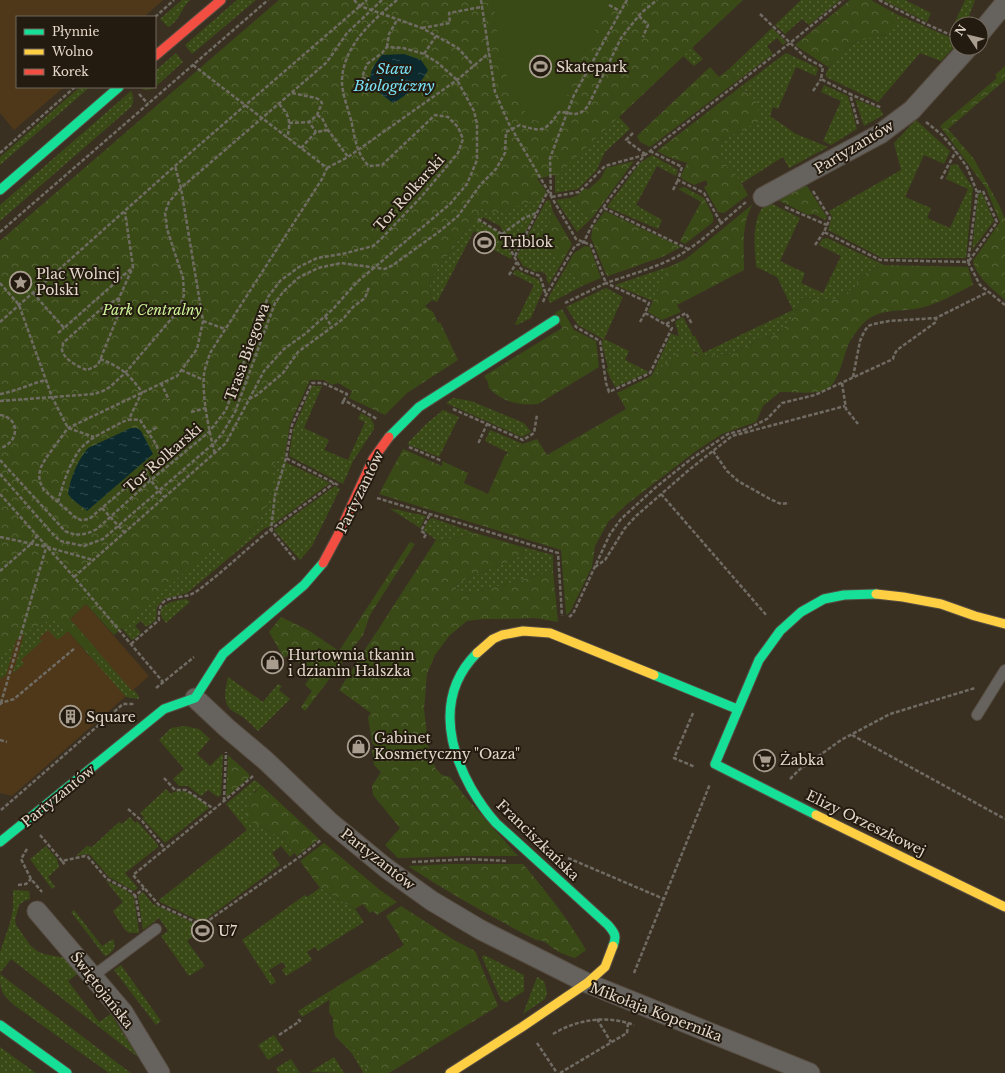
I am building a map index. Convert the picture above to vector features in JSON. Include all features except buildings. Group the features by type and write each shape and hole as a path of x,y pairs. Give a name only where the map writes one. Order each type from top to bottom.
{"street":[{"path":"156,55 221,0"},
{"path":"989,22 1005,3"},
{"name":"Partyzantów","path":"756,198 804,176 880,134 912,110 961,56"},
{"path":"0,190 119,88"},
{"name":"Partyzantów","path":"0,842 164,709 195,698 223,654 304,585 324,562 373,459 386,440 404,420 419,407 441,392 556,320"},
{"path":"737,710 759,660 780,631 801,612 824,599 871,594 903,597 941,604 975,616 1005,624"},
{"name":"Franciszkańska","path":"587,983 605,967 616,938 614,932 489,815 460,769 454,749 449,721 452,692 461,672 475,654 496,636 514,631 531,630 550,632 737,710"},
{"name":"Partyzantów","path":"195,698 330,822 386,868 432,901 481,930 587,983"},
{"name":"Elizy Orzeszkowej","path":"737,710 714,764 859,837 1002,902"},
{"name":"Świętojańska","path":"38,911 123,1012 160,1073"},
{"name":"Mikołaja Kopernika","path":"456,1071 587,983 810,1073"},
{"path":"0,1025 67,1073"}],"lane":[{"path":"977,715 1005,670"},
{"path":"93,976 156,929"}],"path":[{"path":"156,16 174,0"},
{"path":"0,232 268,0"},
{"path":"354,0 360,6 422,28 458,48 474,66"},
{"path":"0,322 367,0"},
{"path":"0,401 94,394 110,387 126,372 178,311 184,295 184,278 167,229 165,213 169,202 181,188 327,62 347,33 382,0"},
{"name":"Tor Rolkarski","path":"0,460 65,532 73,535 87,534 97,529 151,480 209,432 226,410 268,297 280,281 299,267 317,258 342,254 373,246 421,197 454,159 463,139 458,127 448,117 435,115 382,165 369,166 363,161 358,149 342,83 343,66 352,46 382,13 397,0"},
{"path":"481,0 495,92 503,111 576,239 591,244 606,283 648,303 640,322"},
{"path":"551,197 550,158 566,113 574,95 627,0"},
{"path":"512,128 520,125 536,130 543,129 552,122 559,112 576,115 583,112 588,106 621,38 639,16 657,0"},
{"path":"543,302 575,246 584,242 591,226 628,173 645,155 790,44 843,0"},
{"path":"879,0 924,23 949,34"},
{"path":"609,5 620,11"},
{"path":"422,28 450,23 449,13 481,7"},
{"path":"760,14 806,58 823,67 821,79 813,92"},
{"path":"639,16 648,25 643,37"},
{"path":"366,79 362,77 367,64 382,53 387,47 389,34 397,20"},
{"path":"424,54 436,36"},
{"path":"74,577 226,443 264,371 284,349 333,309 357,282 450,204 467,184 476,160 477,124 474,111 457,80 438,63 424,54 402,48 387,47"},
{"path":"215,454 209,432 204,380 204,374 210,353 322,179 327,168 348,157 457,80 489,53"},
{"path":"193,65 327,168"},
{"path":"821,79 885,110"},
{"path":"0,153 74,88"},
{"path":"138,92 148,104"},
{"path":"289,123 309,122 317,115 322,103 316,98 292,93"},
{"path":"850,94 858,124"},
{"path":"279,104 286,111 289,123 290,128 287,138"},
{"path":"317,115 322,118 328,130 348,157"},
{"path":"922,118 942,136 967,167 977,192 968,262 980,285 1005,305"},
{"path":"309,122 316,132"},
{"name":"Trasa Biegowa","path":"0,474 60,541 84,546 103,539 213,444 222,434 235,412 275,303 283,292 298,278 318,268 341,263 384,269 393,265 440,232 458,216 481,184 496,169 505,153 506,132 512,128"},
{"path":"301,148 316,132 328,130"},
{"path":"633,133 626,140 645,155"},
{"path":"650,151 682,167 673,190"},
{"path":"941,179 956,152"},
{"path":"551,197 579,192 605,166 645,155"},
{"path":"58,502 62,487 82,446 94,437 129,419 140,420 156,444 160,455 158,460 89,519 81,520 76,518 44,490 40,482 39,475 41,467 68,428 177,376 196,349 203,321 176,166"},
{"path":"804,176 830,218 824,232 815,245"},
{"path":"678,180 704,193 721,222"},
{"path":"515,256 548,191"},
{"path":"968,262 996,222 983,191 977,192"},
{"path":"566,310 562,304 606,283 678,256 721,222 756,198"},
{"path":"604,208 688,249"},
{"path":"119,298 101,309 63,343 62,350 66,358 88,370 98,365 119,313 119,298 133,266 125,212"},
{"path":"502,234 524,218 537,213"},
{"path":"811,218 827,225"},
{"path":"478,219 502,234 515,256 520,269 540,276 546,295"},
{"path":"824,232 880,260 968,262"},
{"path":"509,275 517,261"},
{"path":"58,333 133,266"},
{"path":"0,283 19,305 52,396 68,428 94,437"},
{"path":"248,399 257,395 283,373 298,352 343,319 365,298 369,286"},
{"path":"852,378 860,341 868,326 889,321 936,318 988,292"},
{"path":"33,293 64,328"},
{"path":"573,321 576,327 600,341 606,383 609,392 650,373 672,328 645,313"},
{"path":"665,324 686,313 692,324"},
{"path":"325,316 332,327"},
{"path":"595,567 605,560 629,524 690,469 732,436 767,419 782,403 815,395 893,359 897,350 936,322 936,318"},
{"path":"203,321 226,329"},
{"path":"100,359 114,364 126,372 142,392"},
{"path":"182,370 204,380"},
{"path":"0,394 22,389 31,384 46,380"},
{"path":"161,383 168,400"},
{"path":"300,566 271,530 275,495 286,458 292,425 312,383 323,383 347,394 342,404"},
{"path":"842,383 846,409 858,424"},
{"path":"129,419 142,392"},
{"path":"344,400 373,416"},
{"path":"563,622 573,614 610,534 621,519 654,488 728,434 845,406"},
{"path":"448,407 523,440 534,432 537,415"},
{"path":"191,412 206,408"},
{"path":"0,414 12,422 15,427 15,433 14,438 6,447 0,448"},
{"path":"478,444 487,424"},
{"path":"148,433 157,427"},
{"path":"407,446 442,461"},
{"path":"713,451 727,471 738,481 781,504 789,503"},
{"path":"286,458 343,488"},
{"path":"144,472 164,497"},
{"path":"131,644 158,620 158,611 162,603 195,593 271,530 334,483"},
{"path":"0,494 74,577 163,682"},
{"path":"661,494 772,622"},
{"path":"102,508 124,532"},
{"path":"410,509 558,553 563,622 560,636"},
{"path":"424,538 426,534 421,531 430,514"},
{"path":"0,571 31,544 37,536"},
{"path":"0,537 46,547 93,560"},
{"path":"0,703 46,547"},
{"path":"0,703 14,699 75,648"},
{"path":"777,795 800,770 841,740 890,714 984,686 993,689"},
{"path":"700,769 674,758 701,694"},
{"path":"1,810 123,704"},
{"path":"851,735 1005,819"},
{"path":"0,740 7,742"},
{"path":"224,801 226,749"},
{"path":"253,776 133,875 159,905 202,925 323,839"},
{"path":"164,778 175,790 186,790 214,809"},
{"path":"634,973 712,778"},
{"path":"128,810 142,821 165,849"},
{"path":"40,834 65,865"},
{"path":"18,885 26,884 31,879 21,860 30,843"},
{"path":"409,862 470,859 510,861 523,858 531,854"},
{"path":"62,861 85,856 88,857 107,879 132,892 136,898 143,939"},
{"path":"562,856 664,899"},
{"path":"135,896 144,888"},
{"path":"279,1035 300,1022 298,1019"},
{"path":"597,1019 611,1042"},
{"path":"550,1036 562,1028 588,1020 613,1019"},
{"path":"560,1073 627,1032 628,1023"},
{"path":"543,1039 535,1044 557,1073"}],"shaded area":[{"path":"0,0 163,0 145,16 16,16 16,88 63,88 14,130 0,113"},
{"path":"86,604 149,676 12,796 0,793 0,653 26,632 56,617 89,656 97,650 70,619"}],"green space":[{"path":"182,0 190,0 176,21 168,27 160,19"},
{"path":"237,0 256,0 192,54 185,45"},
{"name":"Park Centralny","path":"279,0 743,0 558,174 537,179 544,188 541,198 497,214 482,209 473,220 429,281 432,300 425,306 433,312 438,323 440,322 458,360 407,393 385,415 349,398 352,391 338,383 332,385 324,380 310,380 290,424 285,454 280,452 273,467 270,497 257,525 245,536 229,558 213,547 114,635 86,604 70,619 97,650 90,656 56,617 26,632 0,653 0,241"},
{"name":"Skatepark","path":"493,0 612,0 584,52 568,94 561,105 547,119 537,121 528,115 519,104 512,90 499,45"},
{"path":"801,0 840,0 809,25 802,19 785,34 775,25"},
{"path":"850,0 871,0 896,14 897,22 895,28 884,35 852,44 828,67 795,45"},
{"path":"883,0 905,0 931,13 927,22"},
{"path":"965,0 975,0 969,16 958,16"},
{"path":"896,14 949,37 949,52 941,61 920,53 878,102 826,77 832,63 841,53 858,41 885,35 897,20"},
{"path":"772,28 786,42 783,45 777,38 767,46 773,54 737,81 729,69"},
{"path":"695,45 692,48 703,59 694,66 683,56 619,117 630,129 605,152 596,171 578,189 555,193 555,160"},
{"path":"176,53 183,62 156,86 156,70"},
{"path":"786,53 818,68 816,76 796,67 778,109 773,107 770,116 796,134 828,147 789,168 783,157 742,183 722,161 717,153 724,138 744,130 749,93 739,88"},
{"path":"1005,66 1005,80 948,129 974,159 1005,219 1005,300 981,277 973,261 1000,222 986,188 940,126 997,78 995,75"},
{"path":"710,67 719,77 729,69 737,81 650,147 640,142 637,136"},
{"path":"824,85 848,96 857,129 831,145 823,141 841,101 821,92"},
{"path":"79,88 89,88 0,165 0,157"},
{"path":"140,88 154,88 150,90"},
{"path":"739,88 753,97 759,109 759,121 744,130 724,138 717,153 723,162 738,177 748,195 724,213 718,212 704,187 708,185 706,180 694,185 682,179 681,176 687,163 668,157 657,151"},
{"path":"131,91 133,95 133,103 131,107 0,221 0,205"},
{"path":"855,99 880,109 883,115 864,126"},
{"path":"916,120 950,151 944,164 924,155 905,197 931,208 927,218 950,228 968,189 946,179 951,165 957,164 973,188 966,258 882,258 828,230 832,217 829,211 901,170 894,143"},
{"path":"652,155 678,170 676,176 657,166 636,205 662,220 658,229 607,207 640,163"},
{"path":"634,161 592,218 580,210 570,198 578,195 583,189 589,189 601,178 606,168"},
{"path":"807,186 827,217 825,220 814,214 808,215 776,199 798,187"},
{"path":"684,187 704,198 713,216 713,222 685,244 680,241 701,202 678,189"},
{"path":"544,188 546,192 515,252 500,226 483,217 480,221 500,233 512,255 511,259 488,247 491,240 474,231 437,302 432,300 429,281 482,208 541,198"},
{"path":"982,193 994,221 972,250 978,194"},
{"path":"570,198 580,210 592,218 577,232 556,200"},
{"path":"550,200 553,212 544,243 561,264 549,284 546,274 539,271 536,272 523,266 517,256 546,201"},
{"path":"768,202 800,218 780,261 805,273 801,283 823,293 841,256 819,245 822,239 827,238 884,265 873,269 862,276 855,287 836,300 801,298 799,305 789,323 777,334 761,338 747,347 730,354 701,356 696,352 679,351 652,375 671,334 679,336 675,322 683,317 693,336 695,336 703,353 793,310 777,277 756,267 756,223 762,208"},
{"path":"753,204 749,211 745,227 744,270 677,305 681,312 662,320 648,312 664,277 671,266 686,259"},
{"path":"605,211 681,247 662,257 608,276 591,238 593,227"},
{"path":"553,212 572,244 561,264 544,243"},
{"path":"585,246 590,247 601,278 584,285 565,269 574,253"},
{"path":"884,265 968,267 973,285 941,301 927,306 886,312 873,316 860,327 850,341 837,376 829,388 823,391 802,393 780,392 763,406 756,422 722,434 696,451 627,504 608,522 595,546 592,567 570,612 566,615 561,550 379,494 403,449 442,466 442,461 468,473 464,483 488,494 505,455 523,444 537,439 547,455 626,409 617,393 651,376 684,347 701,356 730,354 747,347 761,338 777,334 789,323 799,305 801,298 836,300 855,287 862,276 873,269"},
{"path":"671,266 653,301 615,285"},
{"path":"565,269 584,285 550,303 548,298"},
{"path":"517,270 539,280 543,290 531,318 517,325 515,324 534,285 513,274 514,271"},
{"path":"606,288 623,297 604,339 629,351 625,360 649,372 615,387 606,369 608,368 602,344 603,339 578,325 566,307"},
{"path":"562,309 574,330 596,341 599,367 538,404 518,404 505,400 494,393 489,388 488,382 484,376 562,328 555,313"},
{"path":"312,386 322,386 304,428 329,440 324,450 348,460 365,422 358,419 361,413 370,418 374,424 374,429 353,461 343,484 289,456 293,430"},
{"path":"453,398 471,401 524,423 531,432 522,437 446,403"},
{"path":"443,410 459,417 439,457 407,444 425,425"},
{"path":"490,430 523,444 509,453 485,441"},
{"path":"280,452 285,454 285,462 330,483 271,526 265,528 229,558 245,536 257,525 273,467"},
{"path":"335,486 340,489 312,546 300,560 274,530"},
{"path":"389,508 426,516 420,528"},
{"path":"432,518 475,533 441,541 436,540 423,530"},
{"path":"475,533 519,546 524,550 523,555 457,583 456,589 470,594 553,571 558,622 535,618 483,619 467,621 449,636 435,655 427,674 424,709 429,752 436,769 442,775 450,777 463,794 518,856 398,858 385,845 400,828 373,795 372,786 381,772 374,765 372,750 375,746 372,743 368,717 371,713 339,690 436,540 441,541"},
{"path":"410,542 415,544 370,615 363,635 305,711 301,707 312,691 305,685 313,673 288,655 284,658 269,632 281,617 308,630 339,651"},
{"path":"213,546 229,558 187,593 164,599 157,607 156,620 148,626 145,626 141,621 135,626 140,631 140,634 132,640 80,581"},
{"path":"519,546 553,555 553,571 470,594 456,589 457,583 523,555 524,550"},
{"path":"186,599 190,602 166,623 162,617 162,608 165,605 175,601"},
{"path":"33,602 70,619 132,691 134,690 139,699 126,697 68,631 58,640 48,630 39,638 42,641 21,660 24,664 13,673"},
{"path":"26,606 6,675 0,679 0,617"},
{"path":"228,677 263,702 278,684 282,686 279,690 290,699 258,731 243,717 231,710 226,702 225,693"},
{"path":"184,726 199,729 210,739 197,754 210,766 223,754 221,795 218,797 208,790 201,796 188,786 179,786 173,779 184,769 159,740 171,728"},
{"path":"228,755 249,774 249,778 227,797 226,795"},
{"path":"255,780 262,786 254,792 259,826 282,838 294,853 290,857 281,846 272,853 280,865 202,922 160,902 159,900 247,830 226,804"},
{"path":"262,786 319,839 297,856 282,838 249,821 245,810 256,791"},
{"path":"166,789 171,794 180,791 191,794 206,804 209,808 165,843 142,818 144,817 140,813"},
{"path":"130,817 135,823 137,821 158,845 158,847 125,873 138,888 134,891 109,877 90,855 86,854 76,856 87,846 92,847 119,822 122,824"},
{"path":"324,843 380,890 397,902 377,915 373,911 370,913 363,904 355,909 320,888 300,861"},
{"path":"46,846 57,859 59,867 48,877 55,887 52,889 30,859"},
{"path":"449,864 523,864 572,927 586,950 575,958 561,953 544,942 536,940 503,923 439,886 408,866"},
{"path":"106,881 126,890 134,897 139,933 129,933 125,930 113,911 123,902"},
{"path":"320,888 356,910 364,922 318,951 315,947 307,952 312,960 286,976 282,970 286,967 282,962 269,970 276,982 271,985 242,940 305,895 307,897"},
{"path":"13,890 29,891 30,899 19,905 15,920 16,925 30,945 37,951 44,954 65,958 80,972 68,981 99,1022 111,1014 138,1057 11,959 0,973 0,952 13,909"},
{"path":"143,892 153,904 198,925 194,928 197,933 187,941 205,966 189,976 161,936 168,931 159,918 143,930 138,896"},
{"path":"401,906 454,940 475,951 498,1006 389,1073 369,1073 359,1054 351,1047 347,1048 335,1036 333,1018 329,1012 330,991 404,945 386,916"},
{"path":"74,910 102,946 113,939 115,944 111,953 106,956 104,955 71,912"},
{"path":"484,955 524,975 524,991 507,1002 501,1000 482,957"},
{"path":"121,965 161,1021 156,1025 114,970"},
{"path":"0,974 131,1073 109,1073 14,1005 2,991"},
{"path":"537,977 544,981 547,993 545,999 523,1014"},
{"path":"330,991 329,1000 302,1017 298,1011"},
{"path":"274,1035 284,1050 268,1060 258,1045"},
{"path":"0,1047 33,1071 36,1073 0,1073"},
{"path":"351,1047 359,1054 369,1073 362,1073 363,1072 353,1055 347,1048"},
{"path":"334,1057 344,1073 310,1072"},
{"path":"291,1059 300,1073 279,1073 276,1068"}],"water":[{"name":"Staw Biologiczny","path":"404,54 421,60 428,70 422,80 413,89 393,103 374,87 370,77 382,55"},
{"path":"131,428 137,428 141,431 153,454 87,511 68,494 78,464 88,448"}],"traffic: fast":[{"path":"0,190 118,88"},
{"path":"389,437 419,407 555,320"},
{"path":"0,842 164,709 195,698 223,654 304,585 323,563"},
{"path":"816,815 715,764 759,660 780,631 801,612 824,599 844,595 876,594"},
{"path":"477,653 465,668 456,684 451,701 450,718 452,736 462,771 476,797 496,823 608,925 615,935 613,946"},
{"path":"654,675 737,709"},
{"path":"0,1025 67,1073"}],"traffic: slow":[{"path":"876,594 941,604 975,616 1005,624"},
{"path":"477,653 493,639 502,635 523,631 550,633 654,675"},
{"path":"816,815 1005,907"},
{"path":"450,1073 587,983 605,967 613,946"}],"traffic: jam":[{"path":"156,55 221,0"},
{"path":"323,563 338,535 373,459 389,437"}],"place":[{"name":"Skatepark","path":"541,67"},
{"name":"Triblok","path":"484,242"},
{"name":"Plac Wolnej Polski","path":"21,282"},
{"name":"Hurtownia tkanin i dzianin Halszka","path":"272,663"},
{"name":"Square","path":"70,717"},
{"name":"Gabinet Kosmetyczny \"Oaza\"","path":"358,746"},
{"name":"Żabka","path":"764,760"},
{"name":"U7","path":"202,931"}]}
